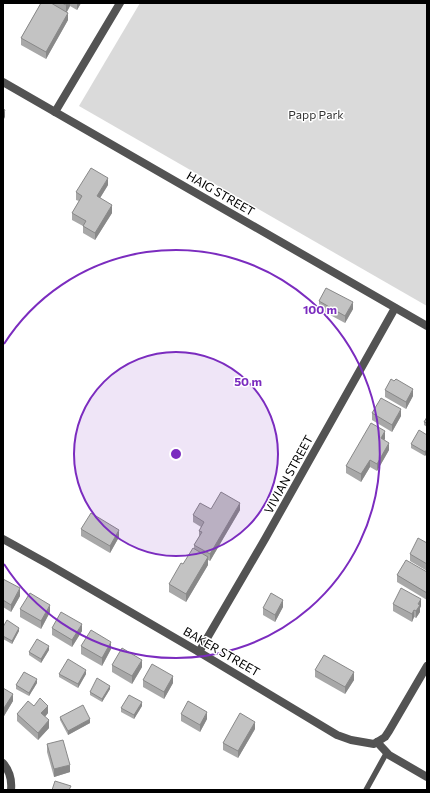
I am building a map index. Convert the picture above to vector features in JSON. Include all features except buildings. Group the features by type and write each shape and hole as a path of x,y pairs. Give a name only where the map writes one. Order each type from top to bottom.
{"street":[{"path":"55,112 120,3"},
{"name":"HAIG STREET","path":"3,82 427,326"},
{"name":"VIVIAN STREET","path":"199,652 265,539 395,308"},
{"name":"BAKER STREET","path":"3,539 199,652 337,734 351,740 365,743 374,744 377,742"},
{"path":"427,666 389,731 385,737 377,742 389,755 427,777"},
{"path":"3,763 11,780 11,790"}],"lane":[{"path":"366,790 387,752"}],"green space":[{"name":"Papp Park","path":"140,3 427,3 427,306 79,106"}]}
